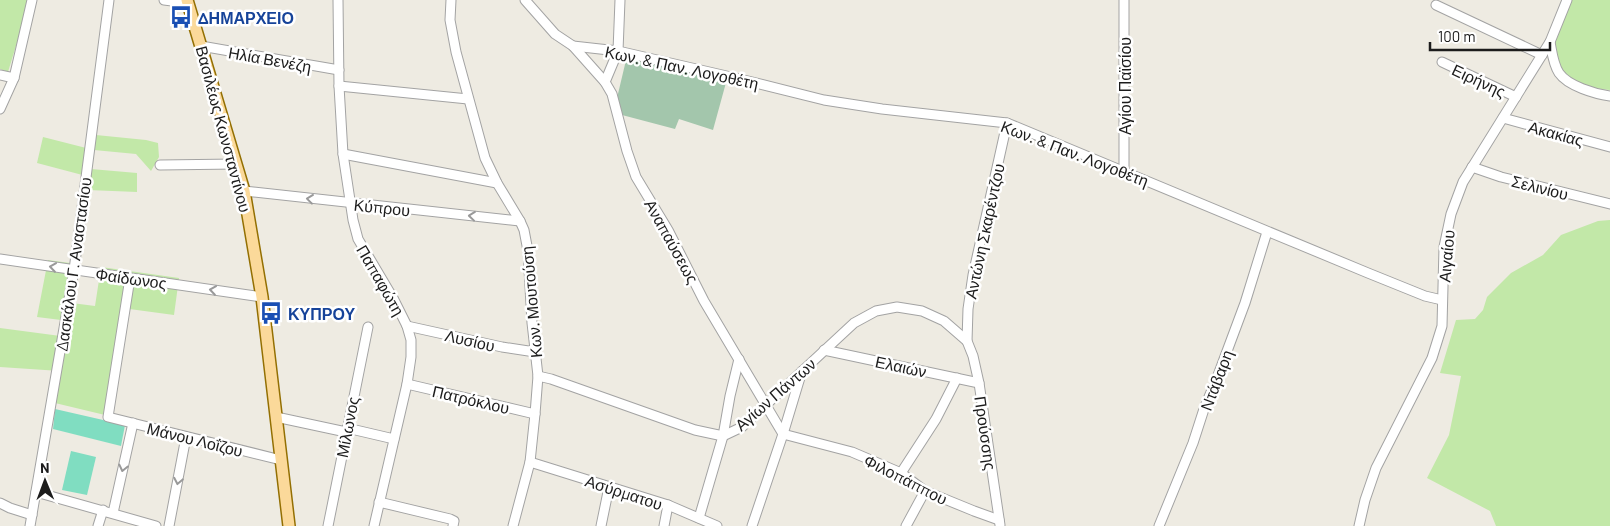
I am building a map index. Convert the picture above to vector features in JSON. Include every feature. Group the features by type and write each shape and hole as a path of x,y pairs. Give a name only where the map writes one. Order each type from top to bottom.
{"main road":[{"name":"Βασιλέως Κωνσταντίνου","path":"188,2 244,191 262,297 289,526"}],"street":[{"path":"0,109 14,78 32,0"},
{"name":"Δασκάλου Γ. Αναστασίου","path":"30,526 74,270 109,0"},
{"path":"164,0 188,2"},
{"name":"Παπαφώτη","path":"338,0 339,86 343,154 350,203 358,239 393,298 407,326 411,340 411,357 407,384 374,526"},
{"name":"Κων. Μουτούση","path":"450,0 450,20 468,99 485,158 497,183 520,221 524,230 528,251 534,352 538,376 530,462 513,526"},
{"name":"Αναπαύσεως","path":"525,0 555,34 573,46 605,82 612,94 636,177 668,230 704,301 767,404 783,434"},
{"path":"605,82 618,51 620,0"},
{"name":"Αγίου Παϊσίου","path":"1124,0 1124,171"},
{"name":"Αιγαίου","path":"1359,526 1365,500 1376,468 1432,358 1442,326 1444,247 1450,214 1462,182 1550,42 1564,1"},
{"path":"1436,5 1542,55"},
{"path":"1550,42 1553,58 1559,73 1574,85 1600,95 1610,96"},
{"name":"Ηλία Βενέζη","path":"201,46 339,70"},
{"name":"Κων. & Παν. Λογοθέτη","path":"573,46 618,51 824,100 882,109 1007,123 1267,232 1425,296 1442,300"},
{"name":"Ειρήνης","path":"1442,62 1516,97"},
{"path":"0,74 14,78"},
{"path":"339,86 468,99"},
{"name":"Ακακίας","path":"1503,118 1610,147"},
{"name":"Αντώνη Σκαρέντζου","path":"967,341 968,309 973,275 1007,123"},
{"path":"343,154 497,183"},
{"path":"160,165 236,164"},
{"name":"Σελινίου","path":"1472,166 1501,177 1610,204"},
{"name":"Κύπρου","path":"244,191 520,221"},
{"name":"Ντάβαρη","path":"1159,526 1193,443 1204,409 1245,303 1267,232"},
{"name":"Φαίδωνος","path":"0,259 262,297"},
{"name":"Μάνου Λοΐζου","path":"130,278 108,417 281,460"},
{"name":"Αγίων Πάντων","path":"538,376 695,430 723,436 742,427 854,323 876,311 897,307 922,311 944,321 967,341"},
{"name":"Λυσίου","path":"407,326 502,347 534,352"},
{"name":"Μίλωνος","path":"328,526 368,327"},
{"name":"Προύσσης","path":"967,341 979,383 1000,523"},
{"name":"Ελαιών","path":"824,350 979,383"},
{"path":"700,518 723,436 730,396 740,359"},
{"path":"752,526 802,371"},
{"path":"901,473 936,419 957,378"},
{"name":"Πατρόκλου","path":"407,384 535,414"},
{"path":"276,418 394,439"},
{"path":"113,513 133,423"},
{"name":"Φιλοπάππου","path":"783,434 852,452 901,473 925,491 1000,523"},
{"path":"169,526 186,437"},
{"name":"Ασύρματου","path":"530,462 668,506 717,526"},
{"path":"601,526 609,487"},
{"path":"906,526 925,491"},
{"path":"36,492 156,526"},
{"path":"379,502 450,518 454,521 453,526"},
{"path":"0,503 17,511 32,515"},
{"path":"664,526 668,506"},
{"path":"98,526 102,510"}],"green space":[{"path":"0,0 30,0 8,72 0,69"},
{"path":"1570,0 1610,0 1610,90 1600,89 1579,82 1562,70 1556,61 1554,40"},
{"path":"627,56 727,79 713,130 679,119 675,129 622,115 617,98"},
{"path":"96,135 146,140 158,143 159,157 151,171 136,154 94,150"},
{"path":"43,137 94,150 91,169 137,173 137,192 88,190 90,177 37,163"},
{"path":"1610,220 1610,526 1496,526 1490,511 1427,478 1449,435 1461,376 1440,373 1456,320 1475,319 1483,310 1487,297 1511,273 1543,255 1561,235 1598,221"},
{"path":"48,260 70,263 64,302 95,306 101,267 179,278 174,315 122,308 105,415 55,403 60,371 0,367 0,328 68,337 69,321 37,317"},
{"path":"55,409 125,425 121,446 53,429"},
{"path":"71,451 96,457 87,495 62,490"}],"place":[{"name":"ΔΗΜΑΡΧΕΙΟ","path":"181,17"},
{"name":"ΚΥΠΡΟΥ","path":"271,313"}]}
